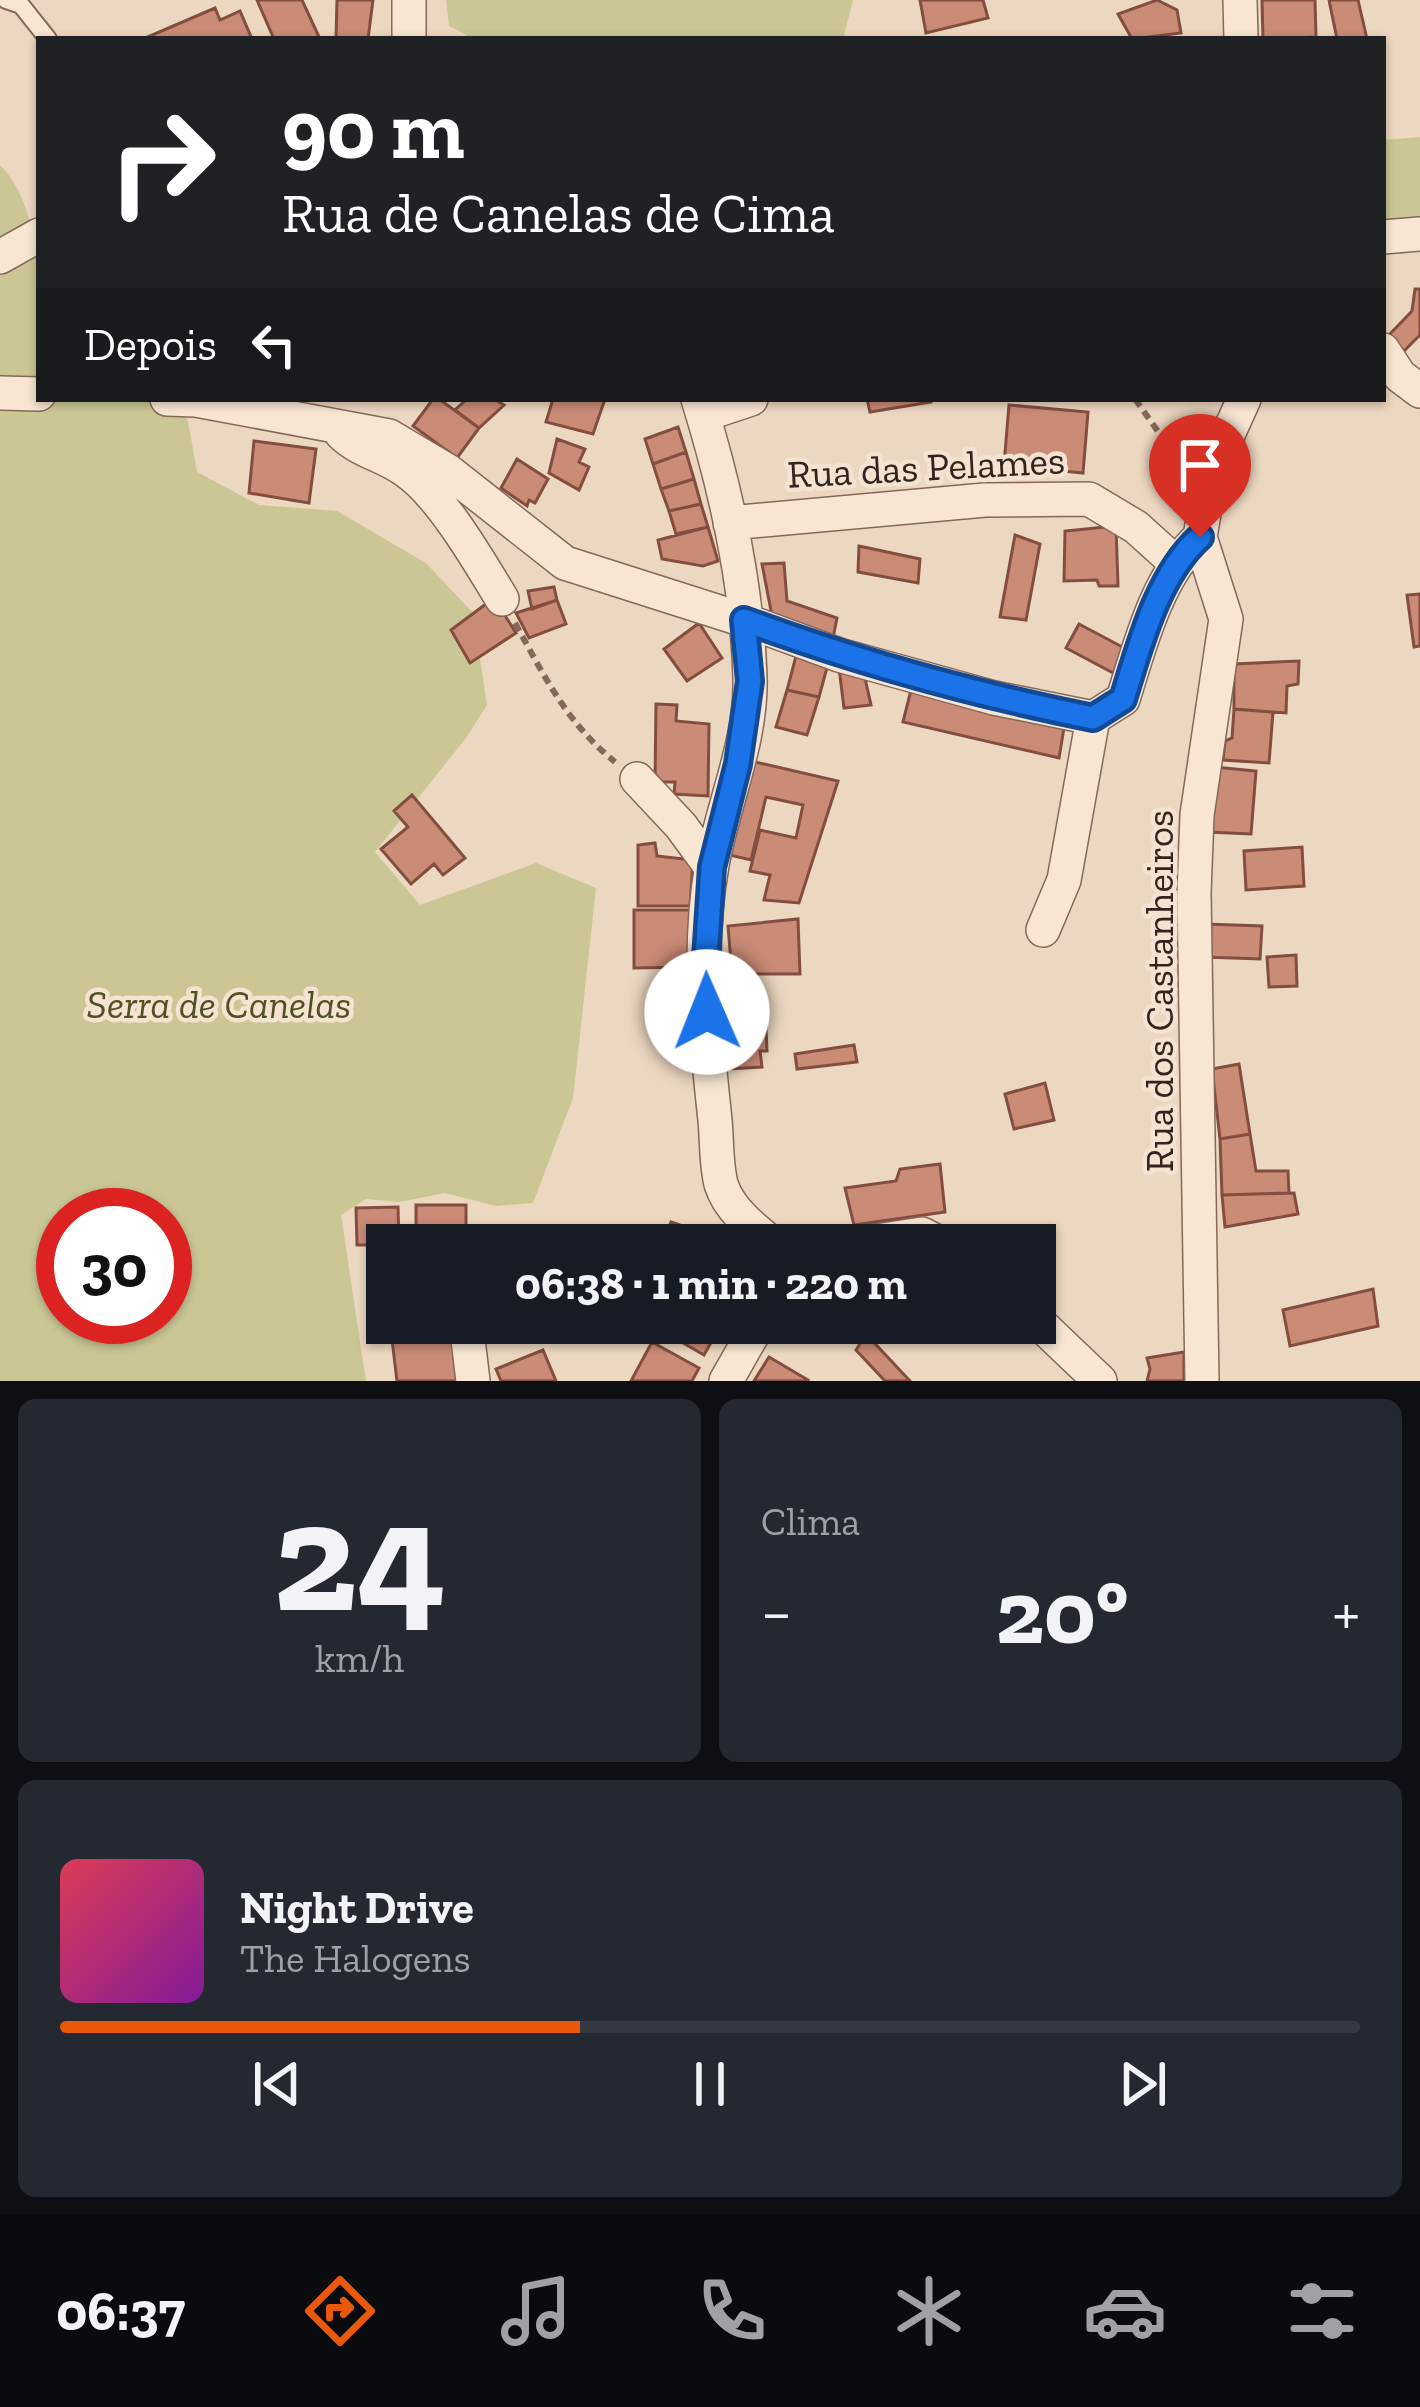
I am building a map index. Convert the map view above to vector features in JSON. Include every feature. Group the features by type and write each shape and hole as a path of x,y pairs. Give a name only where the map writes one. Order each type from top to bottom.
{"street":[{"path":"409,0 412,36"},
{"path":"1240,0 1241,36"},
{"path":"1386,237 1420,234"},
{"path":"0,257 36,237"},
{"path":"1386,355 1400,376 1420,391"},
{"path":"0,393 36,394"},
{"path":"208,402 389,436 448,471 565,563 838,655 994,698 1093,718 1123,699 1143,635 1177,564 1200,537"},
{"path":"732,402 701,407 742,580 750,681 738,764 712,867 705,973 722,1187 748,1224"},
{"name":"Rua dos Castanheiros","path":"1202,1381 1194,892 1197,815 1226,620 1200,537 1211,472 1243,402"},
{"path":"330,423 354,446 402,467 434,492 502,599"},
{"name":"Rua das Pelames","path":"730,523 985,500 1088,499 1136,527 1177,564"},
{"path":"1043,930 1064,880 1093,718"},
{"path":"637,779 712,867"},
{"path":"1056,1339 1100,1381"},
{"path":"469,1344 473,1381"},
{"path":"726,1381 747,1344"}],"lane":[{"path":"6,0 21,4 46,36"}],"path":[{"path":"1137,402 1162,437 1211,472"},
{"path":"502,599 558,702 584,736 637,779"}],"green space":[{"path":"446,0 853,0 844,36 468,36 449,26"},
{"path":"1420,137 1420,217 1386,220 1386,140"},
{"name":"Serra de Canelas","path":"0,165 16,186 34,243 36,402 185,402 197,472 259,505 337,511 426,563 473,613 487,705 375,852 420,905 536,863 596,888 573,1098 533,1203 496,1206 445,1193 399,1202 366,1199 341,1215 366,1381 0,1381"}],"building":[{"path":"257,0 302,0 319,36 273,36"},
{"path":"337,0 373,0 368,36 336,36"},
{"path":"920,0 983,0 988,18 926,33"},
{"path":"1157,0 1177,10 1181,33 1130,36 1118,14"},
{"path":"1262,0 1315,0 1316,36 1263,36"},
{"path":"1329,0 1358,0 1366,36 1336,36"},
{"path":"215,8 220,20 240,11 251,36 150,36"},
{"path":"1415,289 1420,289 1420,335 1402,353 1388,336 1412,311"},
{"path":"431,402 443,402 479,428 457,458 413,426"},
{"path":"464,402 504,405 479,428 455,410"},
{"path":"552,402 604,402 593,434 546,422"},
{"path":"868,402 931,402 870,412"},
{"path":"1009,405 1088,412 1083,473 1004,465"},
{"path":"678,427 686,452 653,464 645,439"},
{"path":"557,439 585,449 579,462 589,467 579,490 549,473"},
{"path":"254,441 316,449 309,503 249,493"},
{"path":"686,452 694,479 661,489 653,464"},
{"path":"517,459 548,479 535,503 529,500 527,506 501,488"},
{"path":"694,479 701,504 669,511 661,489"},
{"path":"701,504 708,527 676,534 669,511"},
{"path":"1116,526 1118,586 1099,586 1097,580 1064,581 1065,531"},
{"path":"708,527 718,561 703,566 662,559 658,540"},
{"path":"1015,535 1040,544 1026,620 1000,617"},
{"path":"859,546 920,559 918,583 858,572"},
{"path":"784,563 787,601 837,618 833,638 772,616 762,564"},
{"path":"554,587 557,600 532,609 528,591"},
{"path":"1420,594 1420,646 1414,647 1407,595"},
{"path":"494,598 516,633 470,663 451,630"},
{"path":"557,600 566,624 529,638 516,613"},
{"path":"699,623 722,658 687,681 664,649"},
{"path":"1079,624 1130,651 1117,675 1066,648"},
{"path":"796,656 828,664 819,697 787,690"},
{"path":"1299,661 1298,684 1287,686 1286,713 1234,709 1234,664"},
{"path":"862,665 871,705 844,708 839,668"},
{"path":"912,686 1065,722 1059,758 903,722"},
{"path":"787,690 819,697 807,735 776,727"},
{"path":"656,704 677,705 676,721 709,724 708,796 674,794 675,782 655,782"},
{"path":"1234,709 1273,712 1269,763 1223,760 1225,741 1232,738"},
{"path":"747,760 838,781 799,903 764,900 770,875 750,871 760,830 796,838 803,805 766,797 751,860 725,854"},
{"path":"1215,767 1256,771 1251,834 1207,832"},
{"path":"412,795 465,858 443,875 434,864 411,884 381,849 408,827 394,811"},
{"path":"655,843 657,856 693,860 690,906 638,906 638,845"},
{"path":"1302,847 1304,886 1246,890 1244,851"},
{"path":"634,910 693,910 694,967 634,968"},
{"path":"798,919 800,974 732,974 728,926"},
{"path":"1205,924 1262,926 1260,959 1204,957"},
{"path":"1296,955 1297,986 1269,987 1267,957"},
{"path":"766,1027 762,1067 730,1069 728,1030"},
{"path":"854,1045 857,1062 797,1069 795,1054"},
{"path":"1239,1064 1250,1134 1220,1139 1212,1069"},
{"path":"1045,1083 1054,1120 1014,1129 1005,1094"},
{"path":"1250,1134 1256,1171 1288,1171 1289,1193 1222,1195 1220,1139"},
{"path":"940,1164 945,1212 854,1224 845,1188 896,1181 900,1169"},
{"path":"1294,1193 1298,1214 1225,1227 1222,1195"},
{"path":"416,1205 466,1205 466,1224 416,1224"},
{"path":"398,1207 398,1224 366,1224 366,1245 357,1245 356,1208"},
{"path":"1373,1289 1378,1326 1290,1346 1283,1310"},
{"path":"393,1344 459,1344 463,1381 397,1381"},
{"path":"651,1344 699,1368 692,1381 631,1381"},
{"path":"685,1344 710,1344 704,1355"},
{"path":"860,1344 875,1344 910,1381 885,1381 856,1350"},
{"path":"543,1350 556,1381 501,1381 496,1369"},
{"path":"1184,1352 1184,1381 1147,1381 1147,1358"},
{"path":"769,1357 808,1380 754,1381"}],"route":[{"path":"707,1012 712,867 738,764 750,681 744,620 838,655 994,698 1093,718 1123,699 1143,635 1184,552 1200,537"}]}
